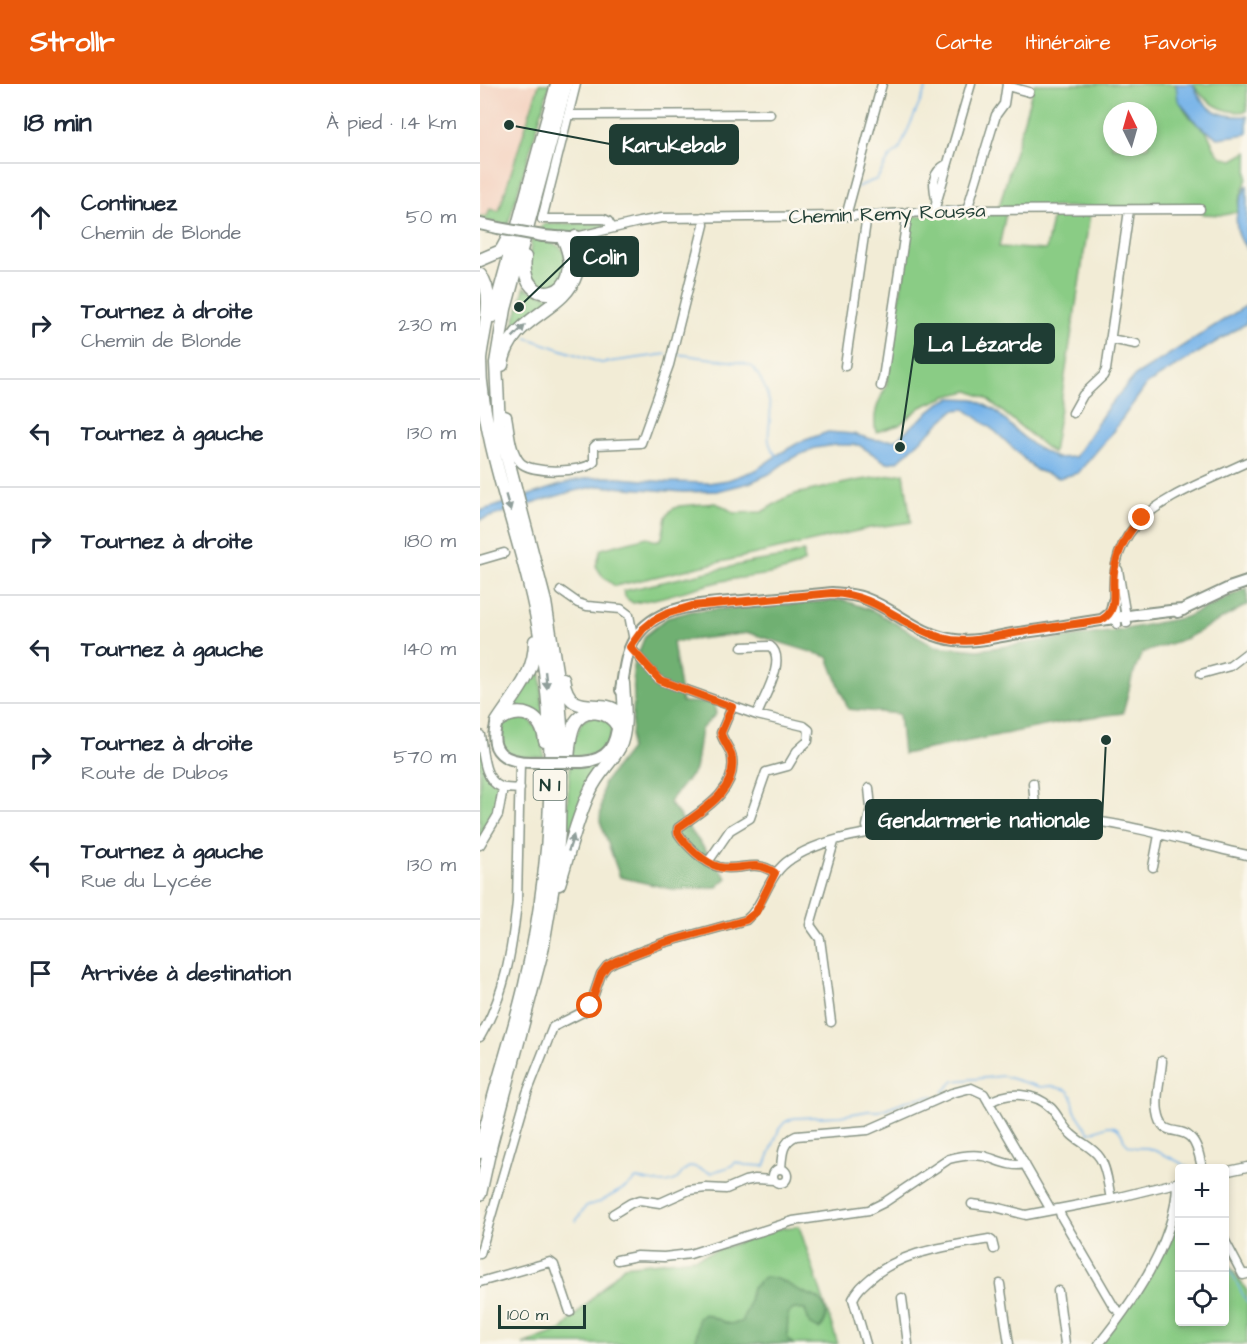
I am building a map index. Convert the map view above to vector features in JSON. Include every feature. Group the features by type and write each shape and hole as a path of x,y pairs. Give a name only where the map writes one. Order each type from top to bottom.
{"highway":[{"name":"N 1","path":"480,1194 491,1144 535,982 548,919 561,726 551,636 539,576 519,525 493,425 500,333 557,84"},
{"name":"N 1","path":"536,174 566,84"},
{"path":"536,174 524,268 528,282 537,291 555,292 562,288 568,280 570,259 563,238"},
{"path":"480,260 501,251 509,238 518,206 536,174"},
{"path":"493,425 499,413 502,363 507,345 517,332 570,288 578,268 576,237"},
{"path":"480,275 488,290 480,360 480,381 493,425"},
{"name":"N 1","path":"480,1152 533,950 554,828 547,683 535,609 522,554 519,525"},
{"path":"497,722 530,673 535,653 522,554"},
{"path":"539,576 548,597 565,692 580,705 607,707 619,713"},
{"path":"607,707 622,688"},
{"path":"548,919 569,848 590,791 599,773 620,746 624,722 622,688"},
{"path":"554,828 574,724 587,713 596,712 609,716 618,727"},
{"path":"497,722 515,713 532,717 541,724 545,743 545,804 554,828"}],"main road":[{"path":"480,224 543,236 576,237"},
{"path":"497,722 495,735 498,749 506,759 520,762 582,762 600,759 609,752 615,741 626,659 632,644 643,629 654,620 692,606 832,593 848,594 862,597 909,624 945,639 977,641 1012,638 1183,610 1247,582"},
{"path":"1101,620 1111,613 1114,601"},
{"path":"992,639 1012,633 1101,620 1122,621"}],"street":[{"path":"576,84 542,219 604,219 612,228"},
{"path":"846,216 882,84"},
{"path":"934,211 936,200 934,175 947,164 971,84"},
{"path":"967,210 996,115 1004,104 1007,85 1029,92"},
{"path":"568,115 770,114"},
{"name":"Chemin Remy Roussa","path":"576,237 662,218 846,216 967,210 1200,208"},
{"path":"1073,413 1083,395 1103,376 1106,370 1130,210"},
{"path":"880,386 908,212"},
{"path":"845,366 867,215"},
{"path":"499,413 507,416 515,454 528,467 583,469 594,462 596,445 636,445 642,442 669,365 704,225 703,218"},
{"path":"1110,339 1136,344"},
{"path":"1122,621 1114,601 1113,575 1130,532 1142,518 1179,494 1247,462"},
{"path":"480,560 504,554"},
{"path":"1117,560 1122,621"},
{"path":"561,591 578,603 587,606 621,609 627,612 632,644 660,680 732,707 804,726 809,730 809,738 787,767 766,772 750,818 730,830 708,862"},
{"path":"742,647 766,645 776,652 777,666 757,715"},
{"path":"1202,674 1230,666 1247,653"},
{"path":"732,707 721,733 732,756 732,771 728,783 712,802 677,831 708,862 721,867 759,865 768,867 775,873"},
{"path":"480,735 486,766 494,783 503,788 520,789"},
{"path":"480,1037 499,1000 515,925 518,902 520,762"},
{"path":"1034,783 1036,819"},
{"path":"480,845 498,815 503,788"},
{"path":"869,788 871,808 867,826 869,833"},
{"path":"480,1254 527,1093 553,1027 585,1011 590,1006 601,974 607,966 616,961 663,943 746,920 756,912 775,873 799,854 869,833 1074,818 1106,823 1247,855"},
{"path":"1153,867 1159,835"},
{"path":"831,1022 820,939 810,926 834,842"},
{"path":"1162,1061 1157,1103 1161,1122 1170,1131 1190,1136 1195,1143 1201,1164"},
{"path":"613,1214 640,1200 660,1203 689,1191 706,1188 726,1189 746,1180 774,1180 773,1174 781,1169 785,1143 796,1136 868,1130 966,1088 978,1090 984,1094 1025,1164 1061,1216 1114,1307 1121,1313"},
{"path":"989,1103 1004,1095 1013,1094 1043,1102 1052,1109 1069,1133 1093,1149 1099,1156 1104,1166 1111,1198"},
{"path":"617,1260 637,1256 664,1257 690,1254 793,1221 869,1210 885,1202 949,1159 958,1156 982,1156 1018,1166 1025,1164"},
{"path":"1229,1171 1247,1167"},
{"path":"972,1204 1026,1215 1175,1183"},
{"path":"1099,1344 1155,1261 1164,1243 1175,1207"},
{"path":"866,1344 853,1299 861,1287 879,1271 900,1259 921,1252 988,1239 992,1241 994,1249"},
{"path":"1229,1248 1243,1275 1247,1274"},
{"path":"480,1282 550,1262 554,1265 570,1312"},
{"path":"1000,1284 1009,1344"},
{"path":"1058,1291 1065,1344"},
{"path":"902,1298 908,1344"}],"shaded area":[{"path":"480,84 539,84 499,211 480,224"}],"green space":[{"path":"539,84 550,84 508,225 480,220 480,216 487,217 490,209 499,211"},
{"path":"1034,84 1176,84 1180,101 1193,121 1206,131 1217,153 1233,160 1247,152 1247,178 1237,212 1224,215 1202,214 1202,207 999,207"},
{"path":"1193,84 1247,84 1247,111 1231,111 1216,106 1209,102"},
{"path":"1006,213 999,247 1046,250 1053,214 1090,214 1053,453 986,398 969,391 947,396 921,407 899,425 876,432 875,414 886,387 912,216"},
{"path":"605,223 604,228 564,235 542,231 541,227 545,224"},
{"path":"532,238 553,243 564,251 565,264 559,285 542,289 527,272"},
{"path":"525,286 527,289 554,298 511,333"},
{"path":"904,473 911,522 870,528 615,586 603,577 596,566 601,549 647,537 655,540 662,538 666,517 671,510 679,506 715,503 734,513 762,512 795,494"},
{"path":"804,551 804,562 773,574 718,582 633,603 626,598 623,591 752,562 785,557"},
{"path":"1247,588 1247,605 1187,638 1142,653 1132,677 1123,713 1085,718 903,754 899,714 848,709 828,657 749,633 673,642 682,702 714,703 716,714 701,729 695,770 669,802 727,878 717,887 676,890 620,877 600,821 603,784 630,749 634,699 633,667 645,636 667,618 692,611 843,600 874,611 935,646 978,650 1116,631 1186,617"},
{"path":"538,664 540,665 543,716 530,711 510,709 534,675"},
{"path":"595,715 612,724 606,747 596,754 572,757 574,740 582,721"},
{"path":"528,718 542,735 544,757 517,756 506,751 502,746 500,731 504,720"},
{"path":"480,735 486,766 498,786 501,805 480,845"},
{"path":"570,766 599,768 564,853"},
{"path":"1175,1200 1175,1326 1229,1326 1229,1265 1247,1291 1247,1344 1099,1344 1155,1261"},
{"path":"799,1226 838,1344 523,1344 561,1330 624,1266 695,1258 777,1229"},
{"path":"764,1277 782,1281 820,1300 826,1315 822,1326 819,1329 810,1325 805,1310 794,1309 788,1314 787,1338 793,1344 696,1344 698,1317 705,1314 729,1324 741,1322 752,1288"}],"water":[{"path":"1176,84 1193,84 1207,106 1221,114 1247,116 1247,134 1218,138 1198,125 1178,100"},
{"path":"1247,185 1247,249 1238,234 1236,217"},
{"path":"1247,305 1247,323 1147,384 1111,434 1078,473 1059,478 1036,470 996,432 965,409 954,410 898,461 887,463 859,445 836,445 815,448 790,459 769,474 749,483 717,491 684,492 598,486 570,492 480,520 480,511 573,481 607,477 708,483 728,480 756,470 800,442 828,432 853,434 875,440 895,440 940,403 951,398 974,399 996,411 1034,446 1056,458 1075,457 1108,407 1135,376"}],"waterway":[{"path":"857,187 877,179 890,157 899,150 928,84"},
{"path":"527,338 601,363 667,354"},
{"path":"677,354 743,363 753,367 764,386 769,401 771,413 769,438 772,450 777,456"},
{"path":"943,1092 954,1081 1003,1076 1040,1087 1051,1086 1067,1090 1072,1096 1075,1111 1089,1132 1108,1126 1115,1127 1130,1146 1151,1149 1181,1164"},
{"path":"576,1221 586,1206 600,1202 636,1179 668,1183 677,1179 692,1166 711,1173 736,1162 765,1166 779,1129 785,1122 794,1118 879,1111 911,1099 934,1096"},
{"path":"1229,1268 1247,1303"}],"place":[{"name":"Karukebab","path":"509,125"},
{"name":"Colin","path":"519,307"},
{"name":"La Lézarde","path":"900,447"},
{"name":"Gendarmerie nationale","path":"1106,740"}],"route":[{"path":"590,1006 601,974 607,966 663,943 746,920 756,912 775,873 768,867 759,865 717,867 703,858 678,833 678,828 702,812 722,791 731,777 732,756 721,733 732,707 672,686 657,678 630,647 643,629 666,614 692,606 832,593 862,597 929,634 958,641 992,639 1012,633 1101,620 1107,618 1111,613 1114,601 1113,575 1119,553 1134,525 1142,518"}]}
